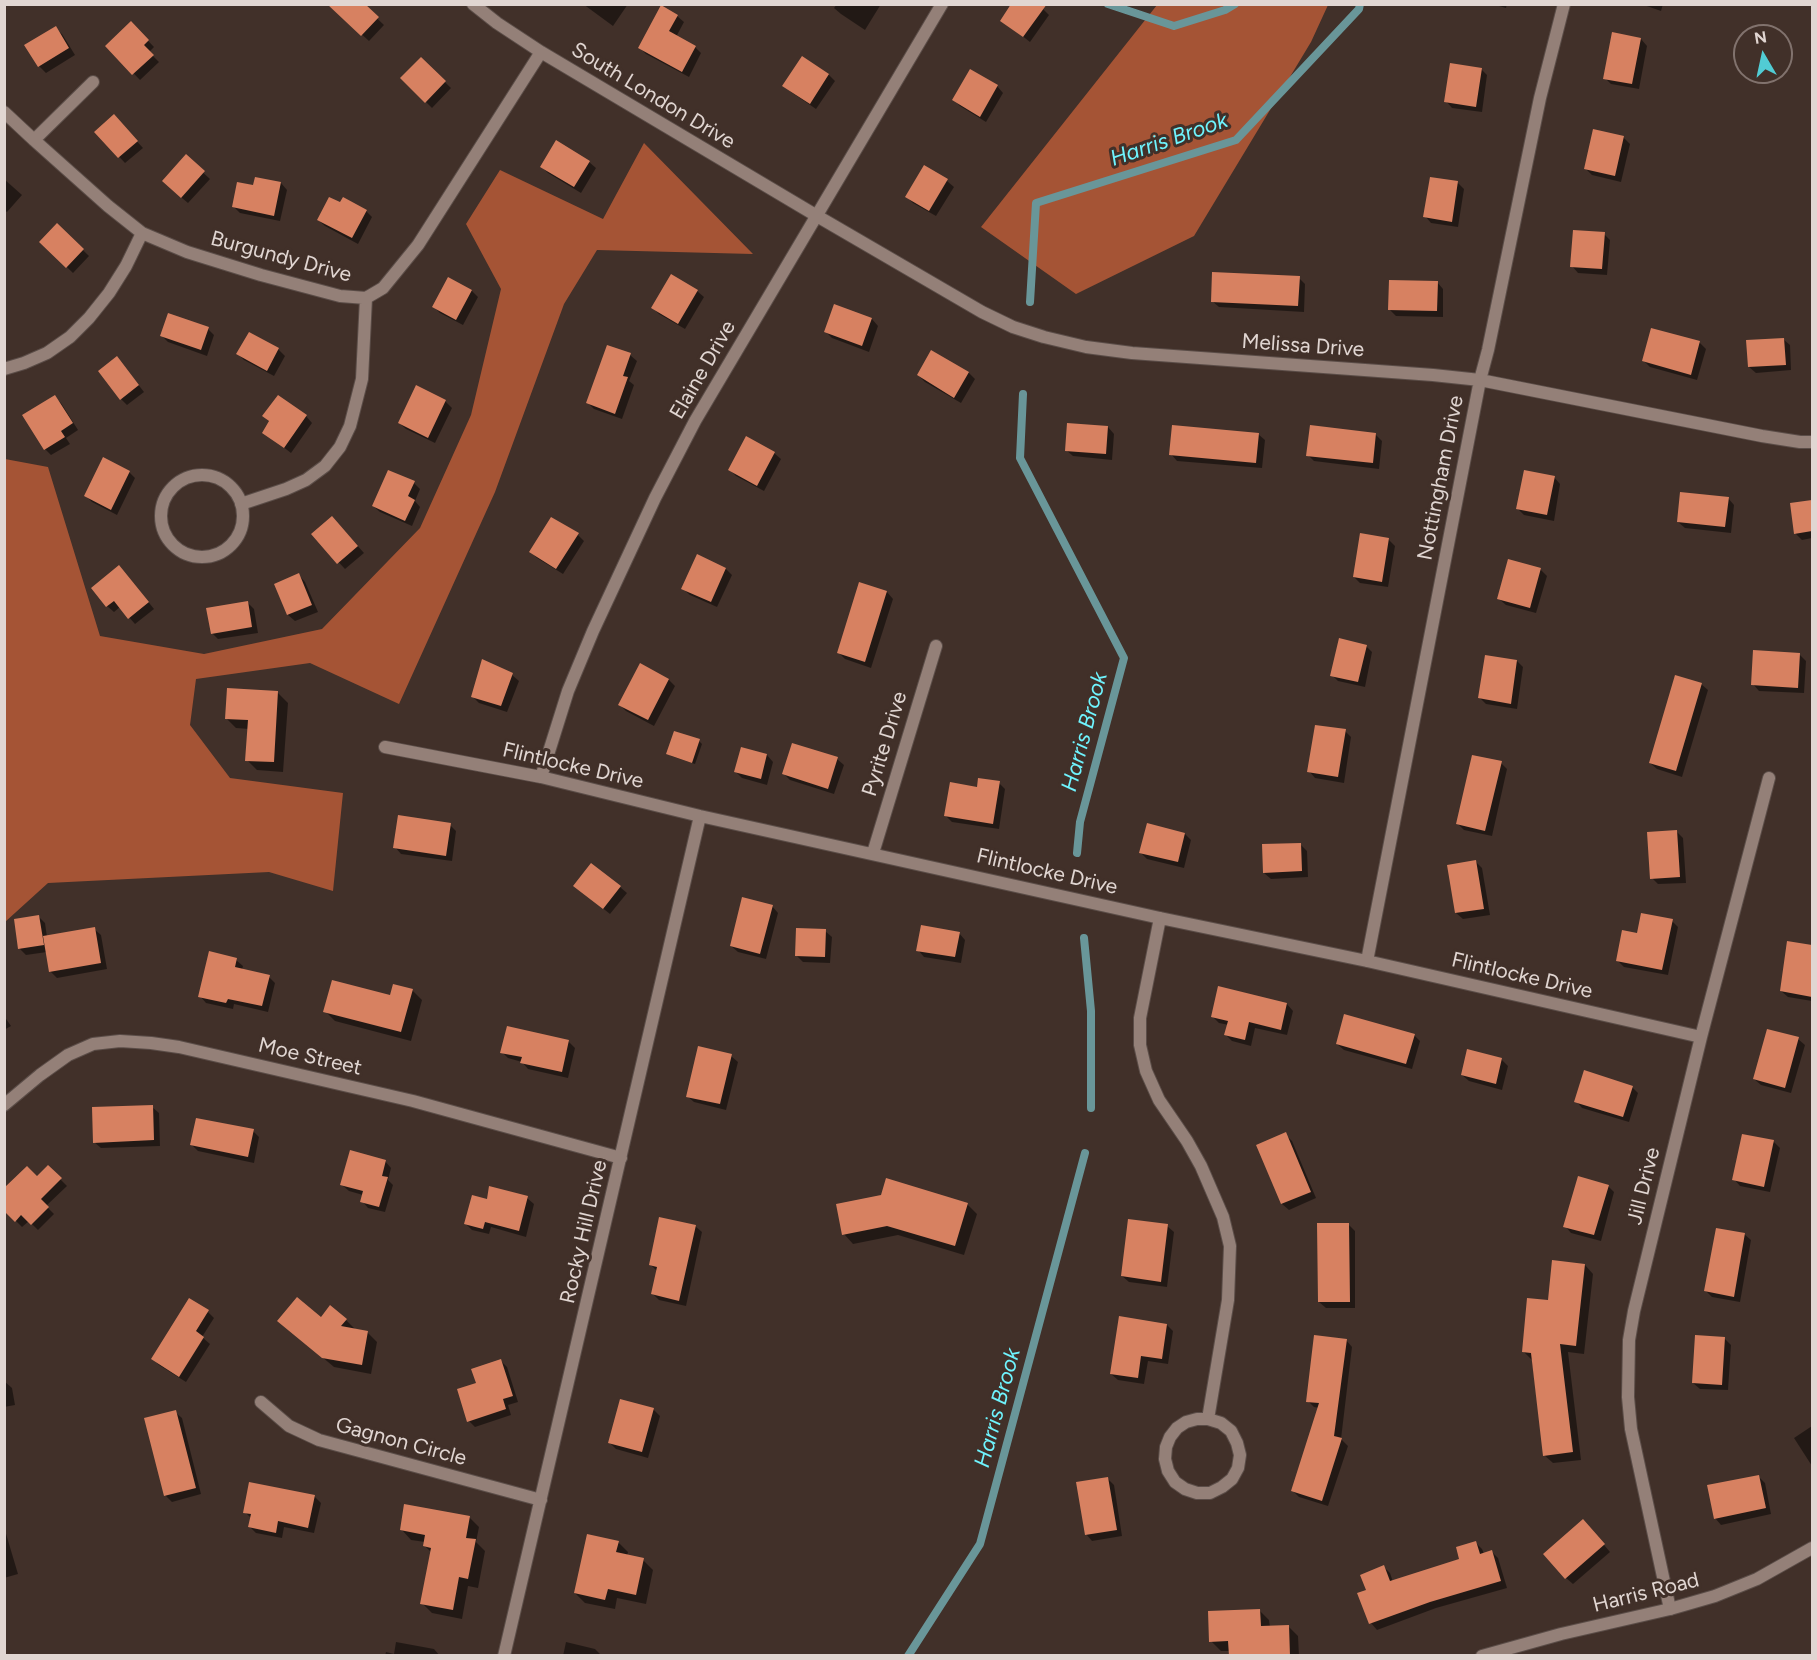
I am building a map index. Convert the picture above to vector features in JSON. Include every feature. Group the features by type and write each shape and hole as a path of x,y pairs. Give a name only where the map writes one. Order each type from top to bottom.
{"street":[{"name":"South London Drive","path":"474,4 497,23 541,52 817,216"},
{"name":"Elaine Drive","path":"541,777 568,691 655,498 695,421 942,4"},
{"name":"Nottingham Drive","path":"1367,961 1480,380 1540,98 1564,4"},
{"name":"Burgundy Drive","path":"4,112 108,206 142,233 187,252 261,276 340,296 366,298 383,288 418,245 541,52"},
{"path":"33,140 93,82"},
{"name":"Melissa Drive","path":"817,216 982,312 1013,327 1044,338 1132,352 1480,380 1762,436 1812,442"},
{"path":"4,369 47,353 69,337 109,292 126,266 142,233"},
{"path":"241,504 306,480 325,466 340,447 350,426 362,379 366,298"},
{"path":"205,476 221,480 233,490 241,504 243,519 239,534 230,546 210,556 196,556 181,552 170,542 163,529 161,513 165,497 176,485 189,477 205,476"},
{"name":"Pyrite Drive","path":"873,853 936,646"},
{"name":"Flintlocke Drive","path":"385,747 541,777 700,816 1160,918 1367,961 1701,1037"},
{"name":"Jill Drive","path":"1670,1609 1631,1429 1628,1397 1629,1340 1701,1037 1769,778"},
{"name":"Rocky Hill Drive","path":"504,1656 700,816"},
{"path":"1160,918 1140,1018 1140,1045 1146,1071 1159,1100 1201,1166 1223,1217 1230,1246 1227,1300 1208,1419"},
{"name":"Moe Street","path":"4,1105 68,1055 93,1044 120,1041 141,1042 179,1047 413,1101 621,1158"},
{"name":"Gagnon Circle","path":"261,1402 289,1426 319,1440 541,1500"},
{"path":"1208,1419 1221,1423 1231,1431 1240,1455 1238,1468 1232,1479 1210,1493 1197,1493 1175,1482 1168,1471 1165,1459 1166,1447 1177,1428 1186,1422 1208,1419"},
{"name":"Harris Road","path":"1482,1656 1715,1596 1757,1579 1812,1548"}],"shaded area":[{"path":"1157,5 1328,5 1311,42 1194,236 1076,294 981,227"},
{"path":"644,143 753,254 597,250 564,304 495,492 399,704 310,663 196,679 190,725 230,778 343,793 333,891 269,872 48,883 5,922 5,459 48,467 100,636 204,654 322,629 420,528 471,415 501,289 466,224 500,170 603,219"}],"building":[{"path":"327,4 365,4 379,17 361,36"},
{"path":"1011,4 1047,4 1023,37 1000,21"},
{"path":"661,5 678,15 669,31 696,46 682,72 638,48"},
{"path":"131,21 149,40 144,45 154,55 132,75 105,46"},
{"path":"56,26 69,48 38,67 24,45"},
{"path":"1612,32 1641,38 1632,84 1603,79"},
{"path":"802,56 829,74 810,104 782,86"},
{"path":"421,57 446,81 425,103 400,78"},
{"path":"1450,63 1482,68 1476,107 1444,102"},
{"path":"970,69 998,85 980,117 952,100"},
{"path":"114,114 138,141 118,158 94,132"},
{"path":"1593,129 1624,136 1615,176 1584,169"},
{"path":"556,140 590,161 574,187 540,167"},
{"path":"186,154 205,171 181,198 162,181"},
{"path":"924,165 948,179 929,211 905,197"},
{"path":"255,177 281,182 274,216 232,207 237,182 253,185"},
{"path":"1430,177 1458,181 1452,222 1423,217"},
{"path":"329,197 340,202 343,197 367,210 352,238 317,220"},
{"path":"57,223 84,249 66,268 39,242"},
{"path":"1573,230 1605,232 1602,269 1570,267"},
{"path":"1212,272 1300,276 1298,306 1211,302"},
{"path":"671,274 698,290 678,324 651,308"},
{"path":"448,277 472,290 456,320 432,307"},
{"path":"1389,280 1438,281 1437,311 1388,310"},
{"path":"834,304 872,318 862,346 824,332"},
{"path":"168,313 209,327 201,350 160,336"},
{"path":"1651,328 1700,341 1691,375 1642,361"},
{"path":"249,332 279,348 267,371 236,354"},
{"path":"1784,338 1786,365 1748,367 1746,340"},
{"path":"607,345 631,353 623,376 628,377 615,414 586,403"},
{"path":"931,350 969,372 954,398 917,375"},
{"path":"117,356 139,385 120,400 98,371"},
{"path":"416,385 446,400 428,438 398,423"},
{"path":"55,395 73,423 61,431 65,437 44,450 22,415"},
{"path":"278,395 307,415 284,448 262,433 269,421 262,416"},
{"path":"1067,423 1108,426 1106,454 1065,451"},
{"path":"1172,425 1259,433 1256,463 1169,455"},
{"path":"1310,425 1376,433 1373,463 1306,456"},
{"path":"746,436 775,452 757,486 728,470"},
{"path":"103,457 130,471 111,510 84,496"},
{"path":"388,470 415,481 408,496 415,500 405,521 372,506"},
{"path":"1524,470 1555,476 1547,515 1516,509"},
{"path":"1680,492 1729,497 1725,527 1677,522"},
{"path":"1812,500 1812,531 1794,534 1790,503"},
{"path":"332,516 358,546 337,564 311,534"},
{"path":"551,517 579,533 556,569 529,552"},
{"path":"1360,533 1389,538 1382,582 1353,577"},
{"path":"697,554 726,568 711,602 681,589"},
{"path":"1508,559 1541,568 1530,608 1497,599"},
{"path":"119,565 149,602 128,619 114,601 106,607 91,588"},
{"path":"299,573 312,605 287,615 274,584"},
{"path":"859,582 887,591 865,662 837,653"},
{"path":"248,601 252,627 211,634 206,608"},
{"path":"1339,638 1367,645 1358,682 1330,676"},
{"path":"1753,650 1800,653 1798,688 1751,685"},
{"path":"1485,655 1517,660 1511,704 1478,698"},
{"path":"482,659 513,673 501,706 471,697"},
{"path":"640,663 669,679 648,720 618,705"},
{"path":"1675,675 1702,683 1676,771 1649,763"},
{"path":"227,688 278,691 274,762 245,761 248,720 225,719"},
{"path":"1315,725 1346,729 1338,777 1307,772"},
{"path":"674,731 700,739 692,763 666,754"},
{"path":"792,743 838,757 828,789 782,774"},
{"path":"741,747 767,754 761,779 734,772"},
{"path":"1472,755 1502,761 1485,831 1456,824"},
{"path":"978,778 1000,781 993,824 944,816 950,782 977,787"},
{"path":"398,815 451,823 446,856 393,848"},
{"path":"1147,823 1185,833 1178,862 1139,853"},
{"path":"1677,830 1680,877 1650,879 1647,832"},
{"path":"1301,843 1302,871 1263,873 1262,844"},
{"path":"1476,860 1484,909 1455,913 1447,865"},
{"path":"591,863 621,886 603,909 573,886"},
{"path":"742,897 773,905 760,954 730,946"},
{"path":"1641,913 1673,919 1662,970 1616,961 1622,930 1637,933"},
{"path":"39,915 44,945 18,949 14,919"},
{"path":"921,925 960,932 955,957 916,951"},
{"path":"95,927 101,963 49,972 43,936"},
{"path":"796,928 826,929 825,957 795,956"},
{"path":"1787,941 1812,945 1812,997 1780,991"},
{"path":"209,951 237,958 235,967 270,975 262,1006 228,999 226,1003 198,997"},
{"path":"332,980 390,995 393,984 413,989 401,1032 323,1012"},
{"path":"1218,986 1287,1003 1281,1030 1249,1022 1245,1040 1224,1035 1228,1021 1211,1017"},
{"path":"1344,1014 1415,1034 1406,1064 1336,1044"},
{"path":"507,1026 569,1040 562,1072 520,1063 522,1057 500,1053"},
{"path":"1767,1029 1799,1037 1785,1088 1753,1079"},
{"path":"698,1046 732,1054 720,1104 686,1097"},
{"path":"1467,1049 1502,1058 1496,1084 1461,1075"},
{"path":"1584,1070 1633,1086 1623,1117 1574,1102"},
{"path":"153,1105 154,1140 93,1143 92,1107"},
{"path":"196,1118 254,1129 248,1157 190,1145"},
{"path":"1286,1132 1311,1192 1281,1204 1256,1145"},
{"path":"1742,1134 1774,1140 1764,1187 1732,1180"},
{"path":"350,1150 386,1160 382,1176 388,1177 379,1207 360,1202 363,1191 340,1185"},
{"path":"48,1165 62,1178 41,1199 49,1207 31,1225 21,1215 15,1222 4,1211 4,1188 27,1166 37,1176"},
{"path":"1578,1176 1609,1185 1594,1235 1563,1227"},
{"path":"886,1178 968,1203 955,1246 887,1226 842,1235 836,1204 881,1195"},
{"path":"489,1186 528,1196 519,1231 485,1222 483,1229 464,1224 472,1195 487,1199"},
{"path":"659,1217 696,1225 679,1301 651,1294 657,1267 649,1265"},
{"path":"1128,1219 1168,1224 1161,1282 1121,1276"},
{"path":"1317,1223 1349,1223 1350,1302 1318,1302"},
{"path":"1716,1228 1745,1233 1734,1297 1704,1291"},
{"path":"1552,1260 1585,1264 1576,1346 1560,1344 1573,1452 1543,1456 1531,1353 1522,1352 1527,1298 1548,1300"},
{"path":"297,1297 321,1317 330,1305 347,1319 341,1326 368,1331 362,1365 322,1358 277,1321"},
{"path":"189,1298 209,1310 196,1331 204,1337 179,1377 151,1359"},
{"path":"1119,1316 1167,1324 1162,1359 1141,1356 1138,1378 1110,1374"},
{"path":"1314,1335 1347,1339 1334,1436 1342,1438 1322,1501 1291,1491 1319,1403 1306,1402"},
{"path":"1695,1335 1725,1337 1722,1385 1692,1383"},
{"path":"501,1359 513,1396 503,1399 506,1409 467,1422 457,1389 476,1383 471,1369"},
{"path":"620,1399 654,1408 642,1452 608,1443"},
{"path":"176,1410 196,1488 164,1496 144,1418"},
{"path":"1759,1475 1766,1508 1714,1519 1707,1485"},
{"path":"1108,1477 1117,1530 1085,1535 1076,1482"},
{"path":"249,1482 315,1495 308,1528 278,1521 276,1533 248,1527 251,1514 243,1513"},
{"path":"404,1504 470,1516 466,1538 476,1539 468,1579 459,1577 453,1610 420,1604 431,1548 423,1546 425,1535 400,1530"},
{"path":"1583,1519 1605,1544 1565,1579 1543,1554"},
{"path":"587,1534 619,1541 616,1552 644,1558 636,1595 608,1589 605,1600 574,1593"},
{"path":"1476,1541 1480,1554 1492,1550 1501,1581 1430,1602 1369,1624 1357,1593 1366,1590 1360,1575 1384,1565 1390,1581 1459,1559 1456,1547"},
{"path":"1260,1609 1261,1626 1289,1625 1290,1656 1229,1656 1228,1641 1209,1642 1208,1611"}],"waterway":[{"path":"1108,4 1174,26 1225,10 1235,4"},
{"name":"Harris Brook","path":"1030,302 1036,203 1236,140 1359,9 1360,4"},
{"name":"Harris Brook","path":"1023,394 1020,458 1124,658 1080,822 1077,853"},
{"name":"Harris Brook","path":"1084,938 1091,1011 1091,1108"},
{"name":"Harris Brook","path":"908,1656 980,1544 1085,1153"}]}
